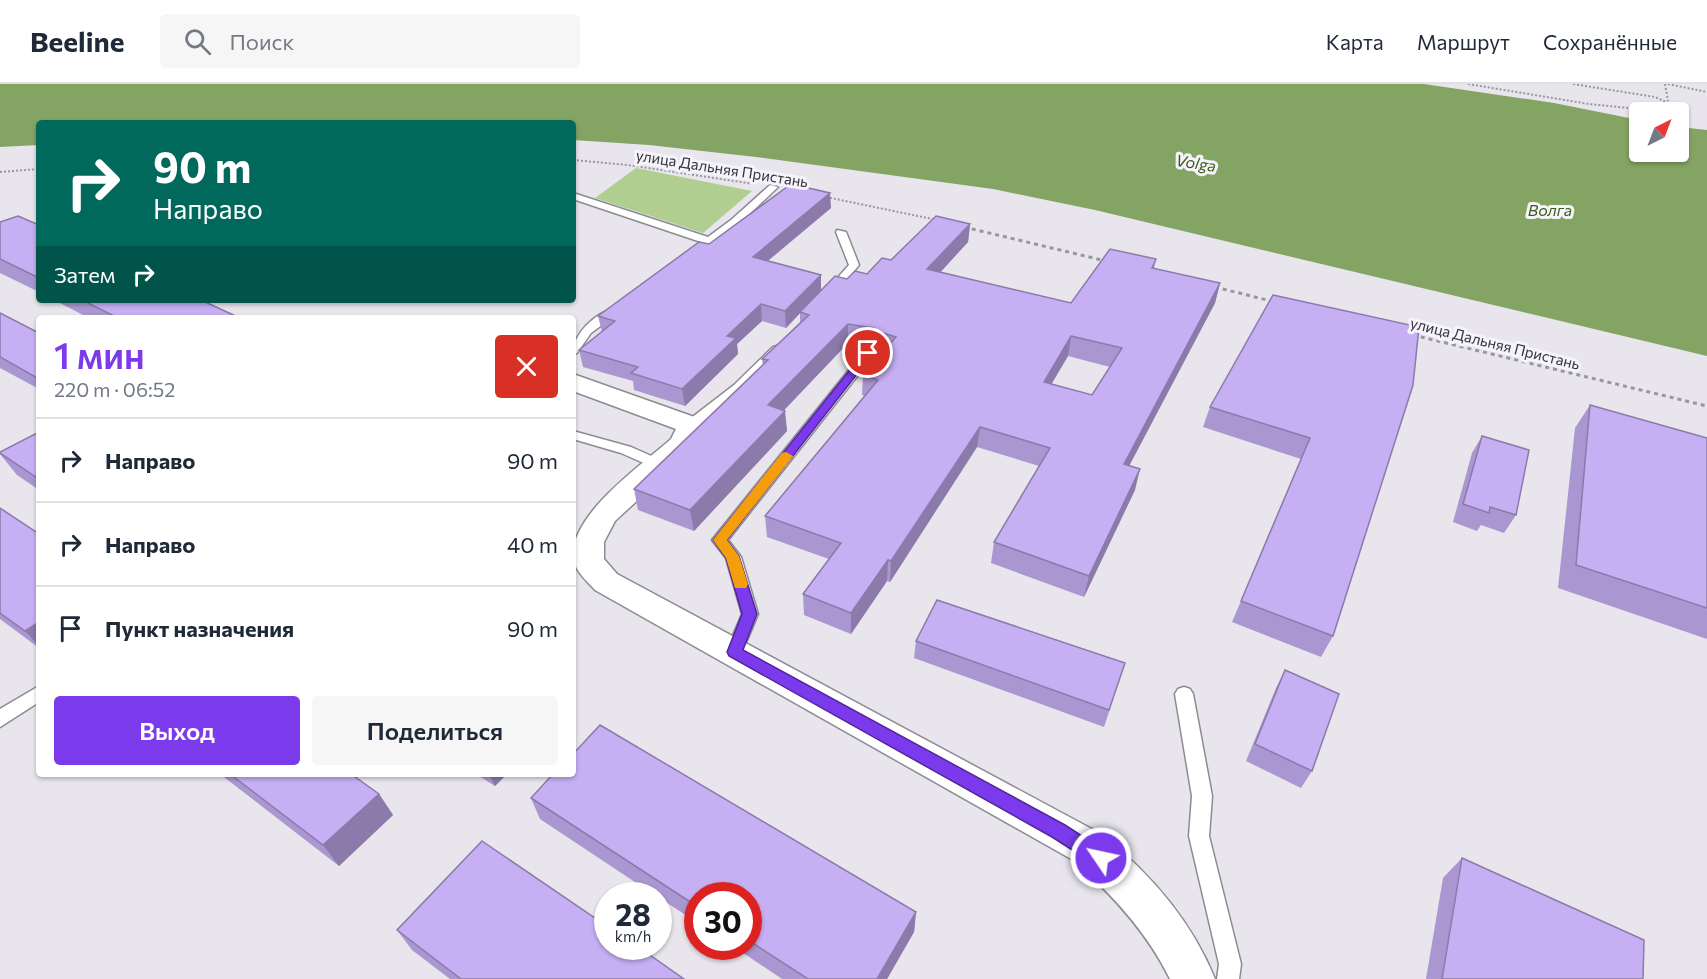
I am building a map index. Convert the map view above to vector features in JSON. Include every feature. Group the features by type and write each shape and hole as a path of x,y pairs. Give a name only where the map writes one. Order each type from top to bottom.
{"street":[{"path":"576,383 691,425 683,443 604,515 589,542 589,562 606,582 1087,847 1114,868 1139,893 1161,921 1181,953 1192,979"}],"lane":[{"path":"681,262 735,222 773,187"},
{"path":"576,197 710,241"},
{"path":"822,301 854,265 841,232"},
{"path":"576,346 587,331 625,303"},
{"path":"691,425 738,388 783,343"},
{"path":"734,652 750,614 732,556 720,540 868,353"},
{"path":"576,436 626,450 660,465"},
{"path":"1184,694 1202,796 1199,836 1230,964 1228,979"},
{"path":"0,719 36,695"}],"path":[{"path":"1468,84 1581,103 1641,110 1672,106 1668,101 1666,84 1707,92"},
{"path":"1573,84 1668,101"},
{"name":"улица Дальняя Пристань","path":"576,160 628,165 773,187"},
{"path":"0,172 36,169"},
{"name":"улица Дальняя Пристань","path":"820,196 948,223"},
{"path":"959,226 1109,262"},
{"path":"1212,287 1281,304"},
{"name":"улица Дальняя Пристань","path":"1408,334 1707,406"}],"shaded area":[{"path":"636,168 752,191 703,233 595,198"}],"water":[{"name":"Волга","path":"0,84 1424,84 1554,103 1629,118 1629,162 1689,162 1689,128 1707,130 1707,356 1095,210 993,189 756,157 649,145 576,140 576,120 36,120 36,145 0,147"}],"building":[{"path":"791,184 830,193 753,257 821,275 785,311 761,304 727,336 736,338 682,389 631,373 638,367 579,350 615,321 598,316 699,242 709,244"},
{"path":"18,216 36,224 36,277 0,259 0,222"},
{"path":"936,216 970,224 927,269 1071,303 1110,249 1156,259 1152,268 1220,283 1124,464 1140,469 1089,576 994,542 1050,448 980,427 891,561 888,560 851,613 803,594 841,543 765,516 878,380 863,375 896,337 876,331 874,328 848,324 768,405 785,411 690,510 634,489 768,360 762,359 809,315 800,312 835,276 847,279 855,271 867,274 882,258 891,260","holes":["1071,336 1122,348 1092,395 1044,382"]},
{"path":"1273,295 1419,327 1413,385 1333,636 1241,601 1310,438 1210,407"},
{"path":"88,303 208,303 234,315 112,315"},
{"path":"0,313 36,331 36,377 0,357"},
{"path":"1590,405 1707,438 1707,608 1576,565"},
{"path":"36,434 36,477 0,453"},
{"path":"1482,436 1529,450 1516,515 1490,507 1489,513 1463,504"},
{"path":"0,508 36,532 36,624 25,631 0,613"},
{"path":"937,600 1125,663 1109,710 916,641"},
{"path":"1285,670 1339,694 1312,771 1255,744"},
{"path":"600,725 916,912 877,979 808,979 762,949 762,882 684,882 684,898 672,890 672,882 660,882 531,798 550,777 576,777 576,751"},
{"path":"234,777 355,777 379,794 323,845"},
{"path":"482,841 594,917 594,960 657,960 684,979 461,979 397,930"},
{"path":"1462,858 1644,940 1643,979 1442,979"}],"slow traffic":[{"path":"741,584 732,556 720,540 786,456"}],"route":[{"path":"868,353 720,540 732,556 750,614 734,652 1087,847 1101,858"}],"water label":[{"name":"Volga","path":"1196,163"}]}
